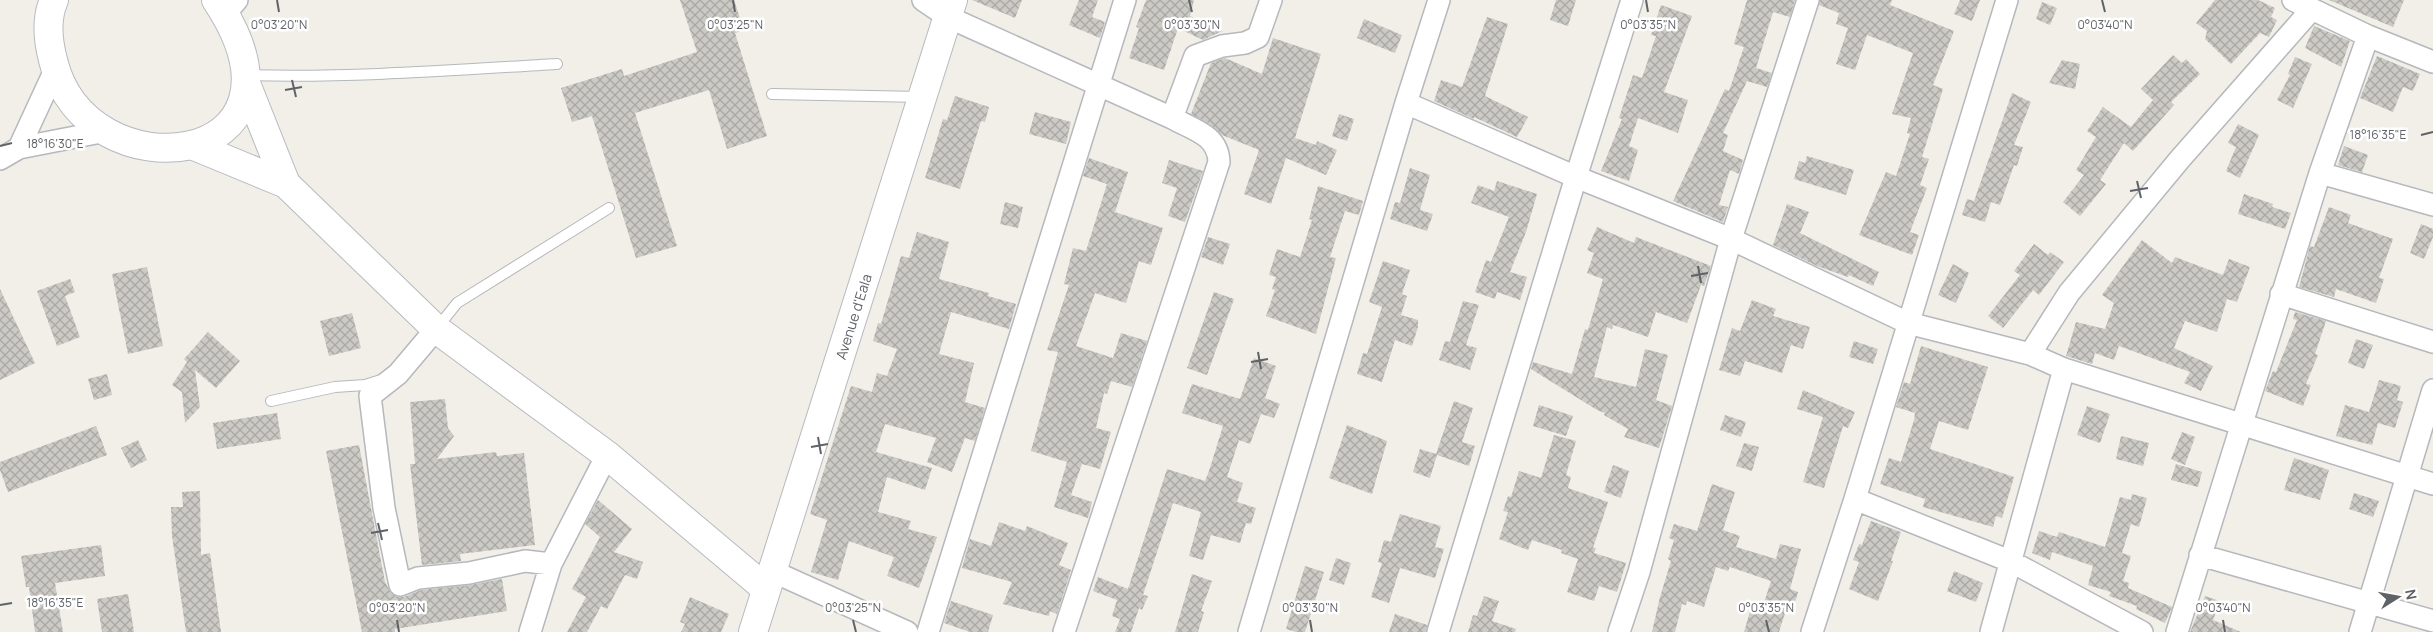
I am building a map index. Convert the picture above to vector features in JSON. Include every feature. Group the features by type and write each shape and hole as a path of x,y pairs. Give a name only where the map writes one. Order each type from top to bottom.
{"street":[{"path":"54,0 49,16 55,70 70,100 80,113 93,124 106,131 141,145 177,148 194,146 218,135 229,124 240,105 247,80"},
{"path":"923,0 950,9 1098,85 1172,118 1211,140 1217,146 1219,162 1064,632"},
{"path":"928,632 1126,0"},
{"path":"1172,118 1195,56 1222,46 1245,44 1258,37 1271,0"},
{"path":"1249,632 1406,103 1439,0"},
{"path":"1438,632 1576,177 1632,0"},
{"path":"1619,632 1639,572 1731,240 1808,0"},
{"path":"1812,632 2006,0"},
{"path":"2293,0 2368,36 2433,62"},
{"path":"226,5 242,48 247,80 286,184"},
{"name":"Avenue d'Eala","path":"753,632 950,9"},
{"path":"2030,354 2076,286 2180,160 2312,9"},
{"path":"2177,632 2281,294 2320,173 2368,36"},
{"path":"19,148 55,70"},
{"path":"1406,103 1576,177 1731,240 1908,322 2030,354 2064,369 2433,484"},
{"path":"0,159 19,148 106,131"},
{"path":"194,146 286,184 436,329 608,455 769,579 907,632"},
{"path":"2320,173 2433,205"},
{"path":"2281,294 2433,342"},
{"path":"436,329 398,374 370,396 384,508 400,585 418,578 469,573 525,561 551,564"},
{"path":"1991,632 2012,562 2064,369"},
{"path":"2360,632 2433,390"},
{"path":"530,632 551,564 608,455"},
{"path":"1854,499 2012,562 2142,632"},
{"path":"2200,555 2433,621"}],"lane":[{"path":"247,80 557,64"},
{"path":"772,94 922,97"},
{"path":"436,329 457,303 609,208"},
{"path":"271,401 335,387 365,385 398,374"}],"building":[{"path":"680,0 734,0 744,30 735,33 767,136 727,149 709,90 635,113 677,246 636,258 592,116 572,122 561,88 622,69 624,76 697,52"},
{"path":"972,0 1022,0 1015,18"},
{"path":"1079,0 1098,0 1092,17 1105,22 1100,38 1069,25"},
{"path":"1146,0 1194,0 1190,16 1222,31 1203,40 1178,28 1164,70 1129,58 1139,28 1136,27"},
{"path":"1556,0 1576,0 1568,26 1550,20"},
{"path":"1747,0 1795,0 1790,17 1773,12 1756,68 1772,73 1767,87 1747,81 1723,133 1728,135 1723,151 1743,160 1739,174 1730,170 1719,205 1728,207 1723,222 1673,201 1725,89 1729,91 1744,47 1734,44"},
{"path":"1820,0 1892,0 1890,5 1954,31 1933,85 1943,89 1922,157 1929,159 1920,185 1927,188 1910,232 1919,235 1912,255 1859,235 1886,172 1896,176 1910,134 1907,133 1911,118 1892,114 1913,53 1867,35 1855,70 1836,64 1848,28 1836,24 1839,13 1819,5"},
{"path":"1960,0 1980,0 1972,21 1954,14"},
{"path":"2215,0 2258,0 2275,8 2271,17 2277,20 2269,37 2260,33 2231,64 2205,39 2207,31 2196,23"},
{"path":"2329,0 2404,0 2393,27"},
{"path":"2042,2 2057,8 2050,25 2036,19"},
{"path":"1661,5 1692,16 1664,92 1688,100 1678,133 1638,118 1629,146 1638,150 1629,181 1601,171 1622,119 1619,118 1633,75 1642,78 1656,36 1651,35"},
{"path":"1487,17 1508,24 1485,96 1528,117 1517,137 1434,101 1441,80 1462,87"},
{"path":"1364,19 1402,35 1395,53 1357,38"},
{"path":"2314,26 2350,41 2341,67 2305,48"},
{"path":"1273,38 1321,54 1295,138 1316,145 1317,141 1337,150 1326,175 1286,158 1271,204 1244,194 1259,150 1222,135 1210,124 1191,114 1211,63 1225,58 1262,74"},
{"path":"2173,55 2182,63 2186,59 2200,74 2171,102 2174,105 2133,151 2124,143 2100,180 2106,184 2080,216 2063,202 2084,175 2076,170 2096,137 2087,131 2103,107 2131,127 2153,100 2141,89"},
{"path":"2377,56 2420,74 2413,91 2403,87 2393,112 2360,98"},
{"path":"2295,57 2312,64 2293,108 2277,100 2290,75 2288,74"},
{"path":"2062,60 2080,64 2075,89 2049,83"},
{"path":"2012,93 2031,102 2014,145 2023,147 2017,166 2014,165 2000,205 1991,202 1985,222 1962,215 1967,199 1974,201"},
{"path":"955,96 989,107 985,122 981,121 960,189 925,178 943,119 947,120"},
{"path":"1035,112 1071,122 1066,144 1029,134"},
{"path":"1339,114 1354,119 1347,141 1332,136"},
{"path":"2238,124 2259,135 2240,178 2226,171 2236,147 2228,143"},
{"path":"2344,146 2368,155 2362,172 2338,165"},
{"path":"1807,156 1854,170 1846,195 1794,179 1799,161 1805,163"},
{"path":"1089,158 1128,172 1115,212 1163,228 1151,265 1139,261 1126,303 1095,293 1076,346 1113,358 1121,333 1147,341 1132,387 1111,381 1107,394 1104,393 1096,428 1111,432 1100,469 1082,464 1071,495 1092,502 1088,518 1054,507 1067,462 1031,451 1058,352 1047,350 1069,285 1064,284 1073,248 1086,251 1107,184 1083,176"},
{"path":"1169,160 1203,171 1185,222 1168,216 1177,188 1162,183"},
{"path":"1410,168 1430,175 1420,210 1433,214 1427,231 1390,219 1395,202 1400,203"},
{"path":"1497,181 1537,194 1526,232 1510,272 1527,277 1520,300 1497,292 1495,299 1475,292 1486,260 1491,262 1509,217 1471,203 1478,185 1494,191"},
{"path":"1318,186 1363,201 1359,215 1345,211 1330,257 1336,258 1316,334 1266,316 1275,290 1272,289 1276,277 1269,275 1277,249 1300,257 1312,220 1309,219"},
{"path":"2244,194 2273,204 2272,207 2291,213 2285,229 2238,214"},
{"path":"1005,202 1023,207 1018,228 1000,224"},
{"path":"1787,204 1809,212 1800,233 1879,272 1873,286 1849,275 1848,277 1817,266 1773,245"},
{"path":"2329,207 2351,215 2348,223 2393,239 2379,278 2384,279 2376,303 2336,289 2334,297 2299,287 2310,246 2314,247"},
{"path":"2421,224 2433,229 2433,237 2424,259 2410,253"},
{"path":"1597,227 1634,243 1636,237 1711,266 1704,286 1701,285 1687,323 1656,312 1648,337 1613,325 1612,329 1607,327 1594,377 1636,387 1645,349 1668,355 1656,400 1672,406 1659,448 1624,437 1628,429 1604,415 1605,413 1597,410 1531,369 1533,362 1572,374 1585,329 1588,330 1603,279 1587,273 1594,253 1587,250"},
{"path":"917,232 949,242 939,279 989,293 988,296 1016,304 1009,329 951,312 939,354 974,363 965,402 985,408 975,441 965,438 952,472 927,462 936,438 885,424 876,452 932,468 925,490 887,477 878,512 911,521 908,529 937,537 919,588 887,576 894,557 849,541 838,580 811,572 827,520 810,514 851,386 872,392 877,373 887,376 897,349 873,341 878,323 881,324 901,256 909,258"},
{"path":"1208,237 1230,244 1223,265 1201,257"},
{"path":"2142,240 2172,263 2175,257 2223,275 2229,259 2250,267 2237,302 2227,299 2217,332 2185,321 2174,348 2213,366 2201,391 2184,383 2190,372 2119,346 2114,360 2095,353 2092,364 2066,356 2076,322 2105,329 2114,303 2102,295"},
{"path":"2034,244 2048,255 2050,252 2064,262 2039,295 2033,290 2003,328 1988,316 2020,275 2014,271"},
{"path":"1383,261 1410,270 1402,294 1407,296 1401,315 1418,320 1418,327 1412,346 1395,340 1382,382 1357,374 1363,353 1367,354 1382,307 1369,302"},
{"path":"1953,264 1969,273 1956,303 1938,295"},
{"path":"147,267 163,346 128,354 112,274"},
{"path":"70,279 75,292 65,296 80,337 57,346 37,291"},
{"path":"0,289 35,363 0,380"},
{"path":"1214,292 1234,299 1207,375 1187,368"},
{"path":"1752,300 1776,309 1773,316 1810,327 1803,349 1791,345 1782,373 1745,361 1740,376 1719,370 1732,328 1740,331"},
{"path":"1463,301 1479,305 1466,345 1477,348 1470,370 1439,360 1445,341 1450,342"},
{"path":"2295,312 2326,321 2315,354 2318,355 2306,384 2311,385 2303,406 2265,391 2273,371 2276,372 2297,320 2293,319"},
{"path":"352,313 361,348 329,356 320,321"},
{"path":"208,332 240,361 216,388 195,370 200,407 185,423 182,392 172,385 187,362 184,359"},
{"path":"2356,339 2373,345 2364,369 2348,363"},
{"path":"1854,341 1878,349 1873,364 1849,357"},
{"path":"1921,346 1988,367 1968,430 1939,421 1930,449 2014,477 2002,518 1996,516 1993,527 1923,507 1925,499 1880,484 1889,458 1901,462 1914,420 1915,413 1896,407 1904,382 1910,384"},
{"path":"1254,358 1276,366 1265,398 1280,404 1274,418 1261,414 1250,444 1239,440 1227,477 1243,483 1237,502 1256,508 1251,524 1246,523 1240,543 1211,535 1203,560 1189,556 1201,512 1173,503 1143,595 1148,596 1142,610 1139,608 1131,632 1115,632 1120,619 1112,616 1117,600 1093,591 1098,577 1128,589 1167,469 1205,481 1223,426 1182,413 1192,384 1240,399"},
{"path":"107,374 112,395 94,400 88,379"},
{"path":"2379,380 2401,386 2397,400 2403,402 2395,428 2378,423 2372,445 2336,436 2345,405 2369,412"},
{"path":"1803,390 1855,412 1848,428 1843,426 1824,488 1803,482 1823,417 1797,409"},
{"path":"445,399 448,428 454,436 437,459 496,452 497,456 524,453 535,545 460,554 461,561 422,565 410,464 415,464 410,402"},
{"path":"1454,401 1473,408 1462,442 1475,446 1469,466 1437,455 1430,478 1413,472 1420,449 1436,454"},
{"path":"1539,405 1573,416 1566,436 1533,426"},
{"path":"2087,406 2110,414 2100,443 2077,435"},
{"path":"277,413 281,439 217,449 213,423"},
{"path":"1725,415 1746,422 1741,437 1720,430"},
{"path":"1347,425 1387,441 1372,494 1329,478"},
{"path":"96,426 107,455 8,492 0,470 0,462"},
{"path":"2182,432 2195,437 2185,465 2171,459"},
{"path":"1554,435 1576,441 1566,475 1571,477 1568,488 1608,502 1593,548 1596,548 1594,553 1626,563 1617,592 1599,586 1594,601 1567,592 1578,559 1561,553 1562,550 1532,540 1528,550 1499,539 1508,512 1503,511 1508,496 1511,497 1519,471 1541,478"},
{"path":"2121,436 2149,443 2143,466 2116,459"},
{"path":"138,440 147,460 131,468 121,448"},
{"path":"1744,443 1759,447 1752,471 1736,466"},
{"path":"359,445 385,582 391,593 397,597 404,597 421,590 470,585 502,579 507,611 395,629 395,632 362,632 326,451"},
{"path":"2294,458 2329,470 2320,500 2284,490"},
{"path":"2176,464 2202,472 2198,487 2171,480"},
{"path":"1613,465 1629,471 1621,498 1604,492"},
{"path":"1712,484 1735,492 1723,530 1740,536 1736,547 1776,559 1780,544 1801,549 1790,589 1798,592 1792,612 1786,610 1779,632 1744,632 1751,608 1761,612 1771,581 1730,567 1728,571 1716,567 1704,607 1687,601 1686,605 1682,604 1675,632 1652,632 1671,561 1668,559 1674,540 1669,538 1674,524 1697,531"},
{"path":"200,491 201,555 210,553 221,632 186,632 172,536 171,507 183,507 182,492"},
{"path":"2354,493 2379,501 2373,517 2349,509"},
{"path":"2132,494 2147,498 2139,527 2131,524 2122,553 2131,556 2123,581 2129,583 2128,588 2172,607 2165,623 2136,609 2137,606 2109,596 2111,592 2088,585 2093,566 2052,552 2050,560 2032,553 2039,531 2057,537 2059,532 2105,547 2120,497 2131,500"},
{"path":"598,500 632,529 614,552 643,562 637,579 625,575 607,609 601,606 587,632 567,632 586,597 572,589 600,537 585,524"},
{"path":"1400,514 1441,526 1435,547 1444,549 1435,578 1400,568 1389,603 1371,597 1382,563 1378,562 1384,540 1391,542"},
{"path":"1871,521 1901,532 1891,561 1893,561 1878,601 1849,589 1859,562 1853,560 1859,544 1862,545"},
{"path":"999,522 1025,531 1027,526 1068,543 1059,565 1071,570 1057,614 1050,611 1049,616 1003,604 1012,582 962,568 970,539 991,546"},
{"path":"101,545 105,576 55,583 63,632 35,632 29,587 26,587 21,556"},
{"path":"1336,558 1351,563 1344,585 1329,580"},
{"path":"1305,566 1324,572 1305,632 1296,632 1286,629"},
{"path":"1954,571 1983,583 1976,602 1947,591"},
{"path":"1192,574 1212,581 1201,611 1204,612 1198,632 1175,632"},
{"path":"128,594 134,632 102,632 97,599"},
{"path":"1484,596 1499,601 1492,621 1516,629 1515,632 1468,632 1473,615 1477,616"},
{"path":"2205,596 2220,601 2213,620 2241,632 2190,632"},
{"path":"690,597 729,614 721,632 681,632 685,624 680,622"},
{"path":"951,601 993,615 988,632 970,632 944,623"},
{"path":"1395,614 1427,625 1426,632 1389,632"}]}
